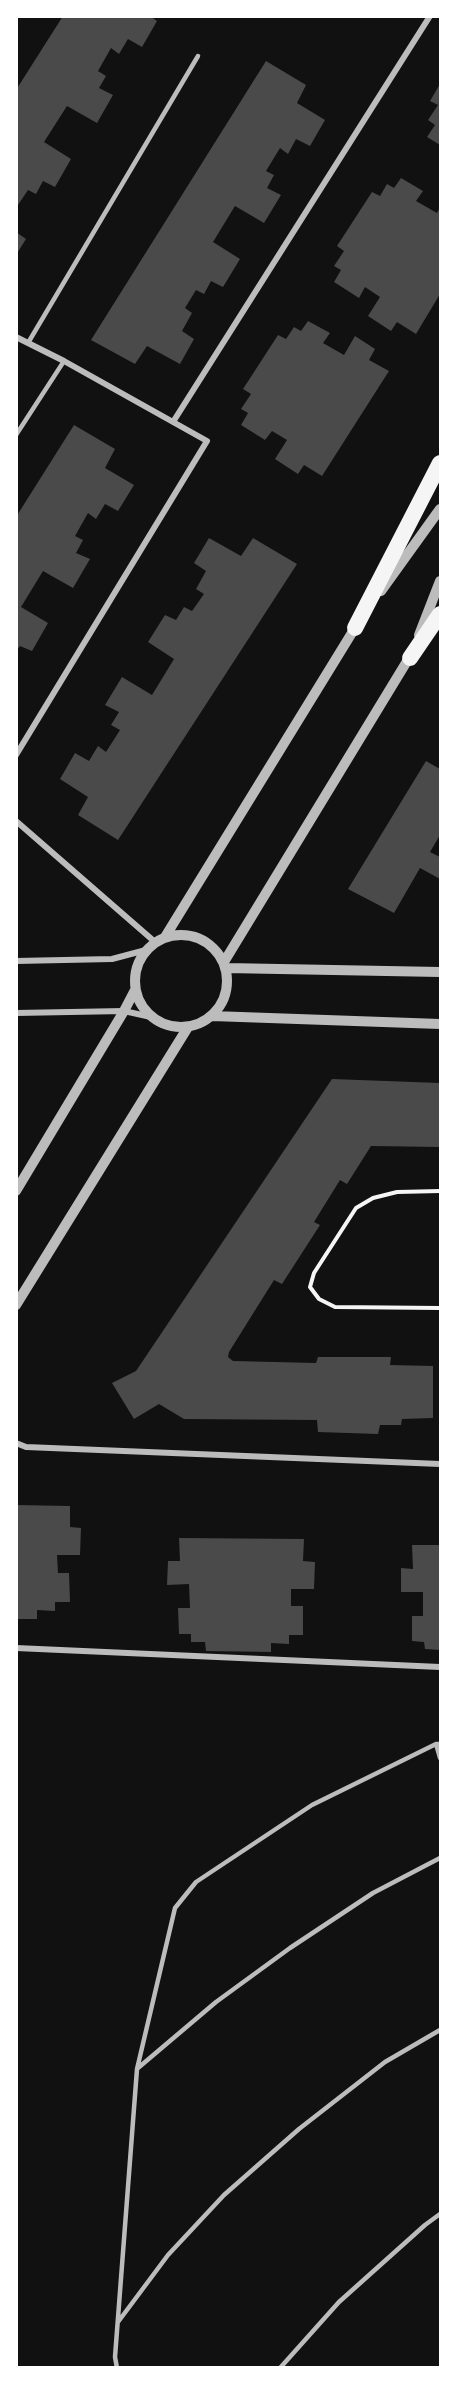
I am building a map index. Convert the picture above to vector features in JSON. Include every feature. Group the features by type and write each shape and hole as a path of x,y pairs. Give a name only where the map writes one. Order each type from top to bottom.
{"highway":[{"path":"355,628 441,463"},
{"path":"410,658 441,614"}],"street":[{"path":"173,422 430,16"},
{"path":"16,338 64,361 207,441 16,755"},
{"path":"160,940 355,628 441,509"},
{"path":"225,965 410,658 441,581"},
{"path":"16,821 160,940"},
{"path":"16,961 112,960 146,950 160,940 182,934 199,938 214,948 225,965 228,981 226,994 212,1016 201,1023 175,1028 151,1017 140,1005 135,990 138,963 146,950"},
{"path":"225,965 441,972"},
{"path":"16,1191 135,990"},
{"path":"16,1012 124,1011 151,1017"},
{"path":"212,1016 441,1024"},
{"path":"16,1305 188,1027"},
{"path":"16,1443 26,1447 441,1464"},
{"path":"16,1648 441,1667"}],"lane":[{"path":"28,343 198,56"},
{"path":"16,435 64,361"},
{"path":"117,2367 115,2357 137,2069 175,1908 196,1882 312,1805 438,1744 441,1758"},
{"path":"137,2069 216,2002 290,1948 373,1893 441,1858"},
{"path":"118,2323 168,2255 233,2188 299,2129 377,2069 441,2030"},
{"path":"280,2367 339,2302 425,2225 441,2214"}],"path":[{"path":"441,1191 397,1192 373,1198 356,1208 314,1272 310,1287 319,1299 335,1307 441,1308"}],"building":[{"path":"63,16 150,16 157,21 142,47 128,39 119,54 111,48 98,71 106,76 99,88 113,95 97,123 67,106 44,142 71,159 55,187 43,181 36,194 28,190 16,208 16,90"},
{"path":"266,61 306,85 297,103 325,120 310,146 296,139 288,154 280,148 266,171 274,175 267,188 281,195 264,223 235,206 213,242 240,259 223,287 211,281 204,294 196,290 185,308 192,313 182,331 194,339 180,364 147,346 135,364 91,340"},
{"path":"440,84 440,145 427,137 435,125 428,120 438,105 430,101"},
{"path":"401,178 423,191 416,201 437,213 440,207 440,294 416,334 397,322 391,331 368,316 380,297 365,287 359,298 334,282 341,270 334,266 344,251 337,246 372,192 380,196 387,184 394,188"},
{"path":"16,232 26,239 16,255"},
{"path":"308,321 330,333 323,343 344,355 355,336 375,349 369,360 389,371 322,476 304,465 298,474 275,459 287,440 272,431 265,440 241,425 248,413 241,409 251,394 243,389 278,335 286,339 294,327 301,331"},
{"path":"74,425 115,449 105,468 134,485 118,511 105,504 96,519 88,513 75,536 83,540 76,553 90,559 73,588 43,571 21,607 48,623 32,651 20,646 16,651 16,517"},
{"path":"209,538 241,556 253,538 297,564 118,840 78,815 88,797 60,779 75,753 89,761 98,746 106,752 120,730 111,725 119,712 105,705 122,677 152,695 174,659 148,642 165,615 176,620 184,607 192,611 204,594 196,589 206,571 194,563"},
{"path":"426,761 440,769 440,835 430,852 440,857 440,879 420,868 394,913 348,889"},
{"path":"332,1079 440,1083 440,1147 371,1146 347,1184 340,1180 314,1222 320,1225 282,1284 274,1280 228,1357 233,1361 316,1363 318,1357 391,1357 390,1365 433,1366 433,1418 402,1419 401,1425 380,1425 378,1434 318,1432 317,1420 184,1419 159,1404 134,1419 112,1383 136,1371"},
{"path":"16,1505 70,1506 70,1527 81,1528 80,1555 57,1555 58,1573 69,1573 70,1602 55,1602 55,1611 37,1610 37,1619 16,1619"},
{"path":"179,1538 304,1539 303,1561 315,1562 314,1589 291,1589 291,1606 303,1606 303,1635 289,1635 289,1644 271,1643 271,1652 206,1651 205,1642 191,1642 191,1634 179,1634 178,1608 190,1608 189,1584 167,1585 168,1561 180,1561"},
{"path":"412,1545 440,1545 440,1650 425,1649 424,1642 412,1641 412,1616 423,1616 423,1592 401,1592 401,1568 413,1569"}]}
